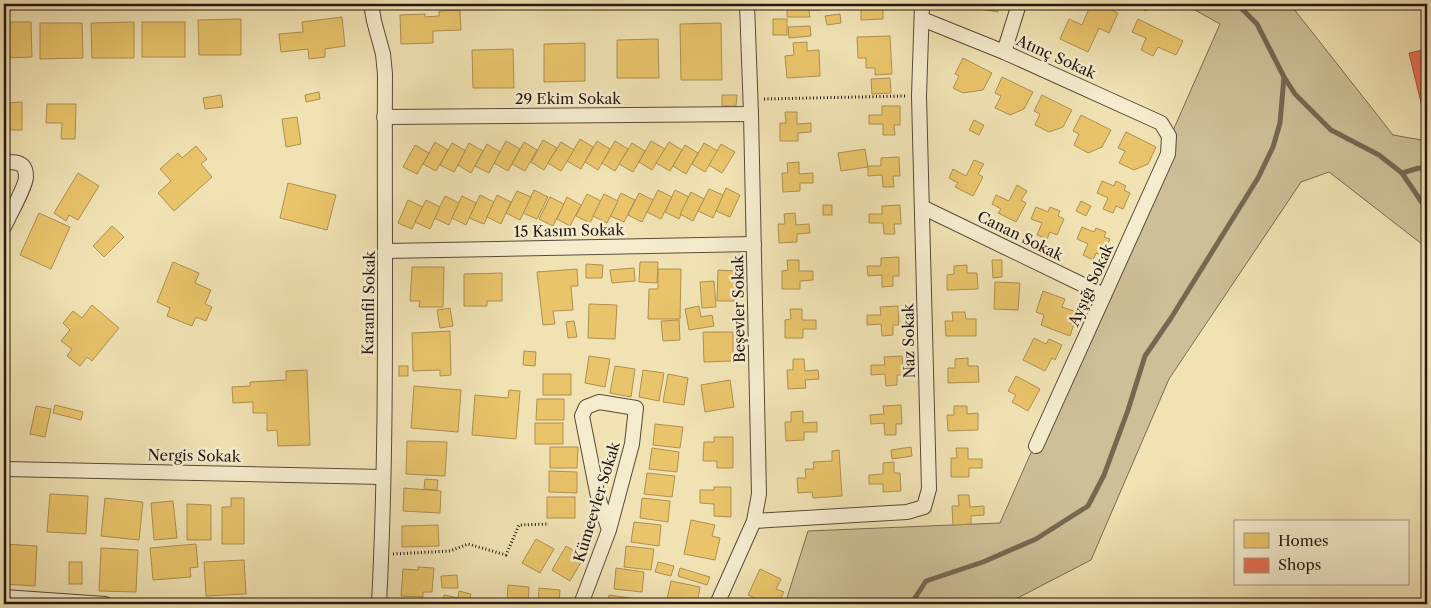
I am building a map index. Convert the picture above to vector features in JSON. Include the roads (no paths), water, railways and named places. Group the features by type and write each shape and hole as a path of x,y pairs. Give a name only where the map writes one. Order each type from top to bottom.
{"street":[{"name":"Karanfil Sokak","path":"371,4 383,54 385,74 386,251 379,604"},
{"name":"Beşevler Sokak","path":"716,604 754,521 759,494 751,100 747,4"},
{"name":"Naz Sokak","path":"754,521 907,512 924,506 929,489 920,96 922,4"},
{"path":"1004,52 1020,4"},
{"name":"Atınç Sokak","path":"922,20 1004,52 1161,123 1169,136"},
{"name":"29 Ekim Sokak","path":"384,116 751,114"},
{"name":"Ayşığı Sokak","path":"1036,446 1168,154 1169,136"},
{"path":"4,162 20,164 24,168 26,177 4,227"},
{"name":"Canan Sokak","path":"922,207 1104,295"},
{"name":"15 Kasım Sokak","path":"386,251 754,244"},
{"name":"Kümeevler Sokak","path":"581,604 609,530 632,444 636,408 598,402 586,407 582,416 598,497 609,530"},
{"name":"Nergis Sokak","path":"4,469 383,477"},
{"path":"4,597 106,604"}],"waterway":[{"path":"1237,4 1257,24 1284,77 1295,94 1331,130 1379,155 1402,173 1419,168 1427,169"},
{"path":"911,604 926,581 983,562 1036,539 1088,506 1104,475 1128,410 1145,356 1171,318 1258,178 1273,147 1280,123 1284,77"},
{"path":"1402,173 1427,210"}]}
